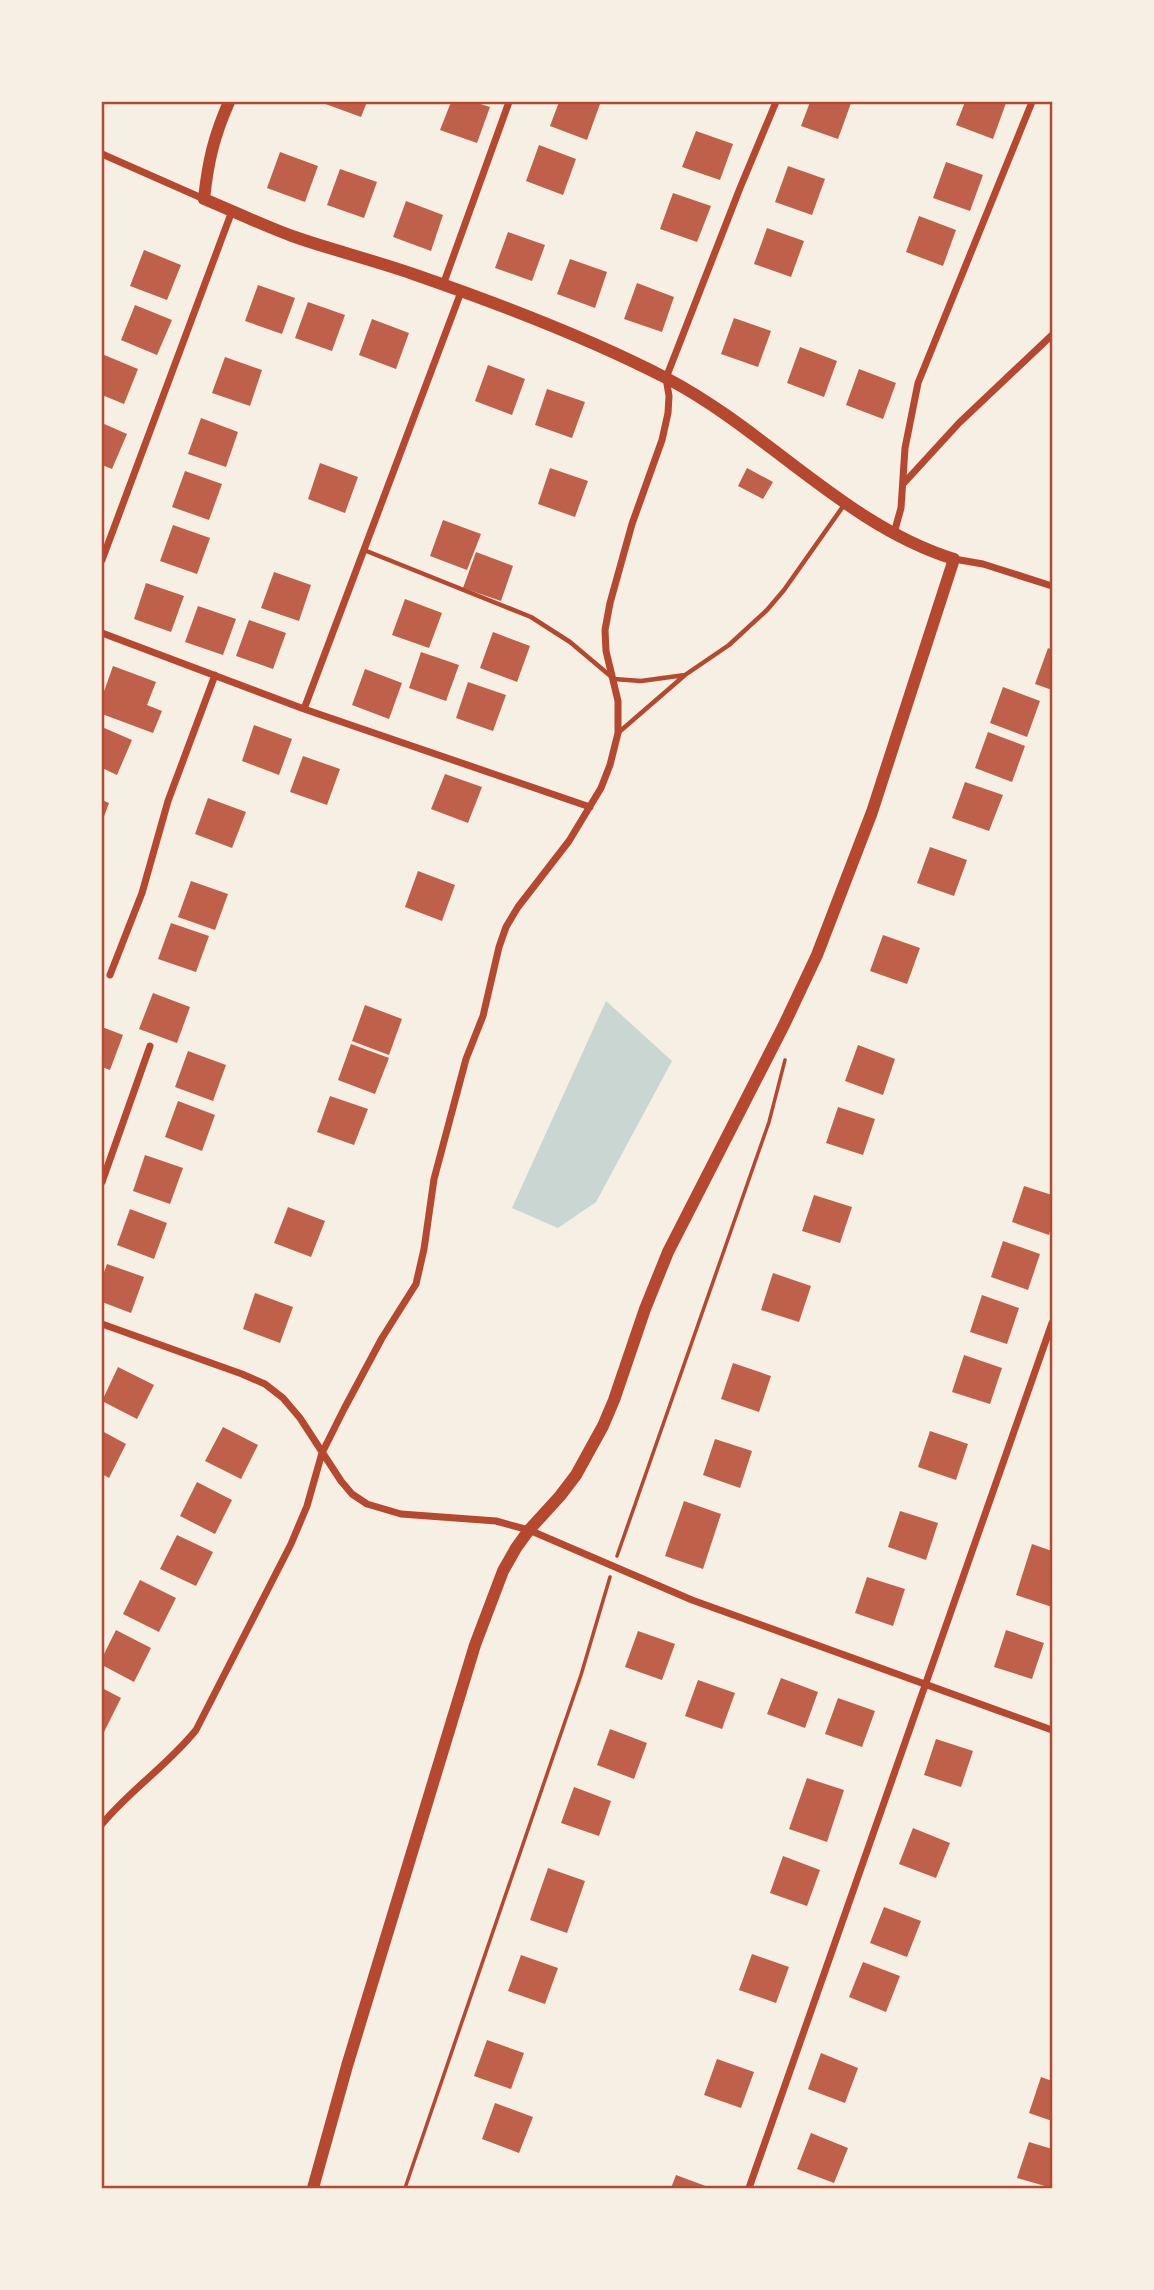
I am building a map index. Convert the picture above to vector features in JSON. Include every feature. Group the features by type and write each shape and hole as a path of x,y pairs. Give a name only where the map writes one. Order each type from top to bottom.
{"street":[{"path":"204,199 209,160 217,129 229,102"},
{"path":"443,285 509,102"},
{"path":"102,1824 137,1786 179,1752 196,1730 291,1544 307,1506 322,1453 382,1338 416,1284 435,1179 466,1059 483,1016 506,927 518,907 569,841 590,807 610,765 618,733 618,701 606,651 605,630 632,524 662,440 668,413 666,378 776,102"},
{"path":"894,533 901,508 905,448 918,383 1032,102"},
{"path":"102,154 292,236 370,259 562,330 666,378 726,413 846,502 925,550 983,564 1052,586"},
{"path":"102,560 232,211"},
{"path":"304,709 461,292"},
{"path":"903,484 959,423 1052,335"},
{"path":"313,2189 347,2066 475,1646 503,1571 529,1530 576,1475 599,1435 672,1243 817,955 872,812 954,559"},
{"path":"102,633 304,709 590,807"},
{"path":"110,975 142,893 168,801 215,676"},
{"path":"102,1182 150,1046"},
{"path":"749,2189 1052,1323"},
{"path":"102,1324 265,1384 283,1398 300,1418 352,1494 367,1504 401,1514 496,1521 529,1530 736,1617 1052,1730"}],"lane":[{"path":"618,733 685,675 729,645 767,610 846,502"},
{"path":"364,550 531,617 570,642 614,679 641,681 685,675"}],"path":[{"path":"405,2189 577,1689 612,1567 631,1520 769,1122 786,1052"}],"shaded area":[{"path":"606,1001 672,1061 596,1202 558,1228 512,1208"}],"building":[{"path":"320,102 367,102 361,117"},
{"path":"451,102 474,102 490,107 477,143 440,130"},
{"path":"559,102 600,104 587,140 550,126"},
{"path":"810,102 851,103 838,139 801,126"},
{"path":"965,102 1006,103 993,139 956,125"},
{"path":"696,131 733,144 720,180 682,167"},
{"path":"539,145 576,159 563,195 526,181"},
{"path":"280,152 318,166 305,202 267,188"},
{"path":"946,162 983,175 970,211 933,198"},
{"path":"788,166 825,179 812,215 775,202"},
{"path":"340,169 377,182 364,218 327,205"},
{"path":"673,193 711,206 697,242 660,229"},
{"path":"406,201 443,215 431,251 393,237"},
{"path":"919,216 956,230 943,266 906,252"},
{"path":"767,228 804,241 791,277 754,264"},
{"path":"508,232 545,245 532,281 495,268"},
{"path":"144,250 181,265 167,300 130,286"},
{"path":"570,259 607,272 595,308 557,294"},
{"path":"637,283 674,297 662,332 624,319"},
{"path":"258,285 295,298 282,334 245,321"},
{"path":"308,302 345,315 332,351 295,338"},
{"path":"135,305 172,320 157,355 121,340"},
{"path":"734,318 771,331 758,367 721,354"},
{"path":"372,319 409,333 396,369 359,355"},
{"path":"800,347 837,361 824,397 787,383"},
{"path":"102,354 138,369 124,404 102,395"},
{"path":"225,357 262,370 250,406 212,393"},
{"path":"488,365 525,379 512,415 475,401"},
{"path":"859,369 896,383 883,419 846,405"},
{"path":"547,389 585,402 572,438 535,425"},
{"path":"201,418 238,432 226,467 188,454"},
{"path":"102,423 127,434 112,469 102,465"},
{"path":"320,463 358,477 345,513 308,499"},
{"path":"550,468 588,481 575,517 538,504"},
{"path":"747,468 773,482 763,499 738,486"},
{"path":"185,471 222,484 209,520 172,507"},
{"path":"443,520 481,534 467,570 430,556"},
{"path":"173,525 210,538 197,574 160,561"},
{"path":"476,552 513,566 501,601 463,588"},
{"path":"274,572 311,585 299,621 261,608"},
{"path":"146,583 184,596 171,632 134,619"},
{"path":"405,599 442,613 429,648 392,635"},
{"path":"198,606 236,619 223,655 185,642"},
{"path":"249,620 286,633 273,669 236,656"},
{"path":"493,632 530,646 517,682 480,668"},
{"path":"1048,648 1052,650 1052,690 1035,684"},
{"path":"421,652 459,665 446,701 409,688"},
{"path":"113,666 156,682 147,705 162,711 153,733 102,714 102,697"},
{"path":"365,669 402,683 389,719 352,705"},
{"path":"468,682 506,695 493,731 456,718"},
{"path":"1003,687 1040,701 1027,737 990,723"},
{"path":"254,725 292,739 279,775 242,761"},
{"path":"102,727 132,740 117,775 102,768"},
{"path":"988,732 1025,746 1012,782 975,768"},
{"path":"303,756 340,769 327,805 290,792"},
{"path":"445,774 482,787 468,823 431,809"},
{"path":"965,782 1003,795 989,831 952,818"},
{"path":"208,798 246,812 232,848 195,834"},
{"path":"102,800 109,803 102,822"},
{"path":"930,847 967,860 954,896 917,883"},
{"path":"418,871 455,885 442,921 405,907"},
{"path":"191,881 228,894 215,930 178,917"},
{"path":"171,923 209,936 196,972 158,959"},
{"path":"883,935 920,948 907,984 870,971"},
{"path":"153,993 190,1007 177,1043 139,1029"},
{"path":"365,1005 402,1019 389,1055 352,1041"},
{"path":"102,1027 123,1035 110,1070 102,1067"},
{"path":"351,1044 389,1058 375,1094 338,1080"},
{"path":"858,1045 895,1059 883,1095 845,1081"},
{"path":"188,1051 226,1065 213,1101 175,1087"},
{"path":"330,1096 368,1109 354,1145 317,1132"},
{"path":"178,1101 215,1115 202,1151 165,1137"},
{"path":"838,1107 875,1119 863,1155 826,1143"},
{"path":"145,1155 183,1168 170,1204 133,1191"},
{"path":"1024,1186 1052,1195 1052,1225 1049,1235 1012,1222"},
{"path":"814,1195 852,1207 840,1243 802,1231"},
{"path":"288,1207 325,1221 311,1257 274,1243"},
{"path":"130,1209 167,1223 154,1259 117,1245"},
{"path":"1003,1241 1040,1254 1028,1290 991,1277"},
{"path":"107,1264 144,1277 131,1313 102,1302 102,1278"},
{"path":"773,1273 811,1286 799,1322 761,1310"},
{"path":"255,1293 293,1307 280,1343 243,1329"},
{"path":"982,1295 1019,1308 1007,1344 970,1332"},
{"path":"964,1355 1002,1368 990,1404 952,1392"},
{"path":"733,1363 771,1376 759,1412 721,1399"},
{"path":"118,1367 154,1385 137,1419 102,1401"},
{"path":"223,1427 258,1445 241,1479 205,1461"},
{"path":"102,1431 126,1444 109,1478 102,1474"},
{"path":"930,1431 968,1444 956,1480 918,1467"},
{"path":"715,1439 752,1451 740,1488 703,1475"},
{"path":"197,1482 232,1500 215,1534 180,1516"},
{"path":"684,1501 721,1514 703,1569 665,1556"},
{"path":"900,1511 938,1523 926,1560 888,1547"},
{"path":"177,1535 213,1552 196,1586 160,1569"},
{"path":"1032,1544 1052,1551 1052,1607 1016,1595"},
{"path":"867,1577 905,1589 893,1626 855,1613"},
{"path":"140,1580 176,1598 159,1632 123,1614"},
{"path":"116,1630 151,1648 134,1682 102,1665 102,1658"},
{"path":"1006,1630 1044,1643 1032,1679 994,1667"},
{"path":"638,1631 675,1644 662,1680 625,1667"},
{"path":"781,1678 818,1692 805,1728 767,1714"},
{"path":"698,1680 735,1693 722,1729 685,1716"},
{"path":"102,1688 121,1698 104,1732 102,1731"},
{"path":"838,1698 875,1711 862,1747 825,1734"},
{"path":"610,1729 647,1743 634,1779 597,1765"},
{"path":"936,1739 973,1751 961,1787 924,1775"},
{"path":"807,1778 844,1790 827,1842 789,1829"},
{"path":"574,1787 611,1801 599,1836 561,1823"},
{"path":"913,1828 950,1843 936,1878 899,1864"},
{"path":"783,1856 820,1870 807,1906 770,1893"},
{"path":"548,1868 585,1881 567,1933 530,1920"},
{"path":"884,1907 921,1921 907,1957 870,1943"},
{"path":"752,1954 789,1967 776,2003 739,1990"},
{"path":"521,1955 558,1968 545,2004 508,1991"},
{"path":"863,1962 900,1976 886,2012 849,1997"},
{"path":"487,2040 524,2053 511,2089 474,2076"},
{"path":"821,2053 858,2068 845,2103 808,2089"},
{"path":"717,2059 754,2072 741,2108 704,2095"},
{"path":"1041,2077 1052,2081 1052,2121 1029,2113"},
{"path":"495,2103 533,2117 519,2153 482,2139"},
{"path":"811,2133 848,2148 834,2183 797,2169"},
{"path":"1029,2142 1052,2149 1052,2188 1017,2178"},
{"path":"676,2175 711,2188 671,2188"}]}
